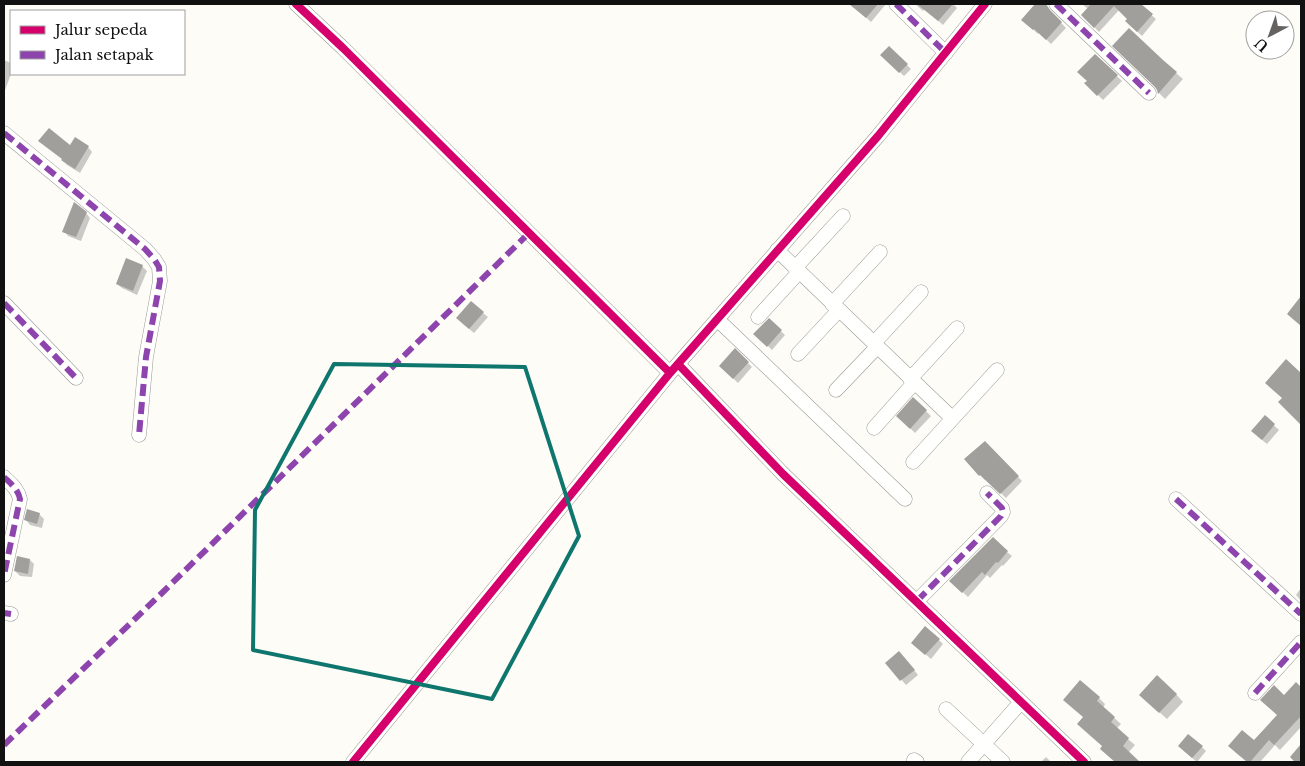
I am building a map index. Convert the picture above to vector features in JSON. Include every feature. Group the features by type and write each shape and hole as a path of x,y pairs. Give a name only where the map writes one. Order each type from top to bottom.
{"street":[{"path":"296,4 1084,762"},
{"path":"896,4 946,53"},
{"path":"353,762 674,369 878,136 985,4"},
{"path":"1056,4 1149,93"},
{"path":"4,134 154,258 160,281 146,357 139,435"},
{"path":"758,317 843,216"},
{"path":"777,250 952,418"},
{"path":"798,354 880,252"},
{"path":"836,390 921,292"},
{"path":"4,303 76,378"},
{"path":"717,319 905,499"},
{"path":"874,428 957,328"},
{"path":"913,462 997,370"},
{"path":"4,477 15,488 20,499 4,575"},
{"path":"917,602 1001,516 1002,508 987,493"},
{"path":"1176,499 1301,614"},
{"path":"1255,693 1301,642"},
{"path":"968,762 1021,702"},
{"path":"946,709 1003,762"}],"highlighted area":[{"path":"334,364 525,367 579,536 492,699 253,650 255,510"}],"building":[{"path":"849,4 878,4 866,18"},
{"path":"917,4 953,4 938,21"},
{"path":"1035,4 1046,4 1062,22 1046,40 1021,20"},
{"path":"1091,4 1141,4 1153,14 1137,32 1125,21 1127,19 1114,6 1094,28 1081,15"},
{"path":"1129,28 1177,72 1158,94 1155,87 1112,46"},
{"path":"889,46 908,64 899,73 880,55"},
{"path":"1095,54 1118,75 1097,96 1084,83 1087,81 1077,72"},
{"path":"49,128 70,145 75,137 89,146 75,169 38,141"},
{"path":"74,202 87,212 76,237 62,232"},
{"path":"126,258 143,265 133,291 116,284"},
{"path":"1301,296 1301,326 1287,314"},
{"path":"471,301 484,312 469,329 456,318"},
{"path":"769,318 782,330 767,347 753,334"},
{"path":"735,348 749,362 733,379 719,366"},
{"path":"1286,359 1301,373 1301,425 1278,402 1282,398 1265,383"},
{"path":"913,397 927,410 910,429 896,416"},
{"path":"1265,415 1275,424 1262,440 1251,431"},
{"path":"985,441 1019,476 1000,494 979,476 964,459"},
{"path":"27,509 40,513 37,524 24,520"},
{"path":"993,537 1008,551 985,575 982,572 962,593 949,581"},
{"path":"17,556 30,559 28,574 14,571"},
{"path":"925,626 940,639 925,655 911,643"},
{"path":"899,651 915,670 900,681 885,663"},
{"path":"1157,675 1177,694 1159,713 1139,695"},
{"path":"1080,680 1100,697 1097,701 1115,717 1111,722 1129,738 1123,746 1140,762 1115,762 1100,749 1102,746 1077,724 1083,717 1063,700"},
{"path":"1296,682 1301,687 1301,716 1274,745 1269,740 1250,762 1247,762 1228,746 1242,730 1254,740 1277,715 1260,700 1274,685 1284,695"},
{"path":"1188,734 1203,746 1192,758 1178,746"},
{"path":"1301,744 1301,762 1295,762 1290,757"}],"marked path":[{"path":"896,4 946,53"},
{"path":"1056,4 1149,93"},
{"path":"4,133 145,249 159,267 160,281 146,357 139,435"},
{"path":"4,745 529,233"},
{"path":"4,303 76,378"},
{"path":"4,477 16,489 20,499 4,575"},
{"path":"917,601 1001,516 1002,508 987,493"},
{"path":"1176,499 1301,614"},
{"path":"4,613 11,614"},
{"path":"1255,693 1301,642"}],"cycle path":[{"path":"296,4 343,48 670,373"},
{"path":"353,762 670,373 878,136 985,4"},
{"path":"678,364 783,474 1084,762"}]}
